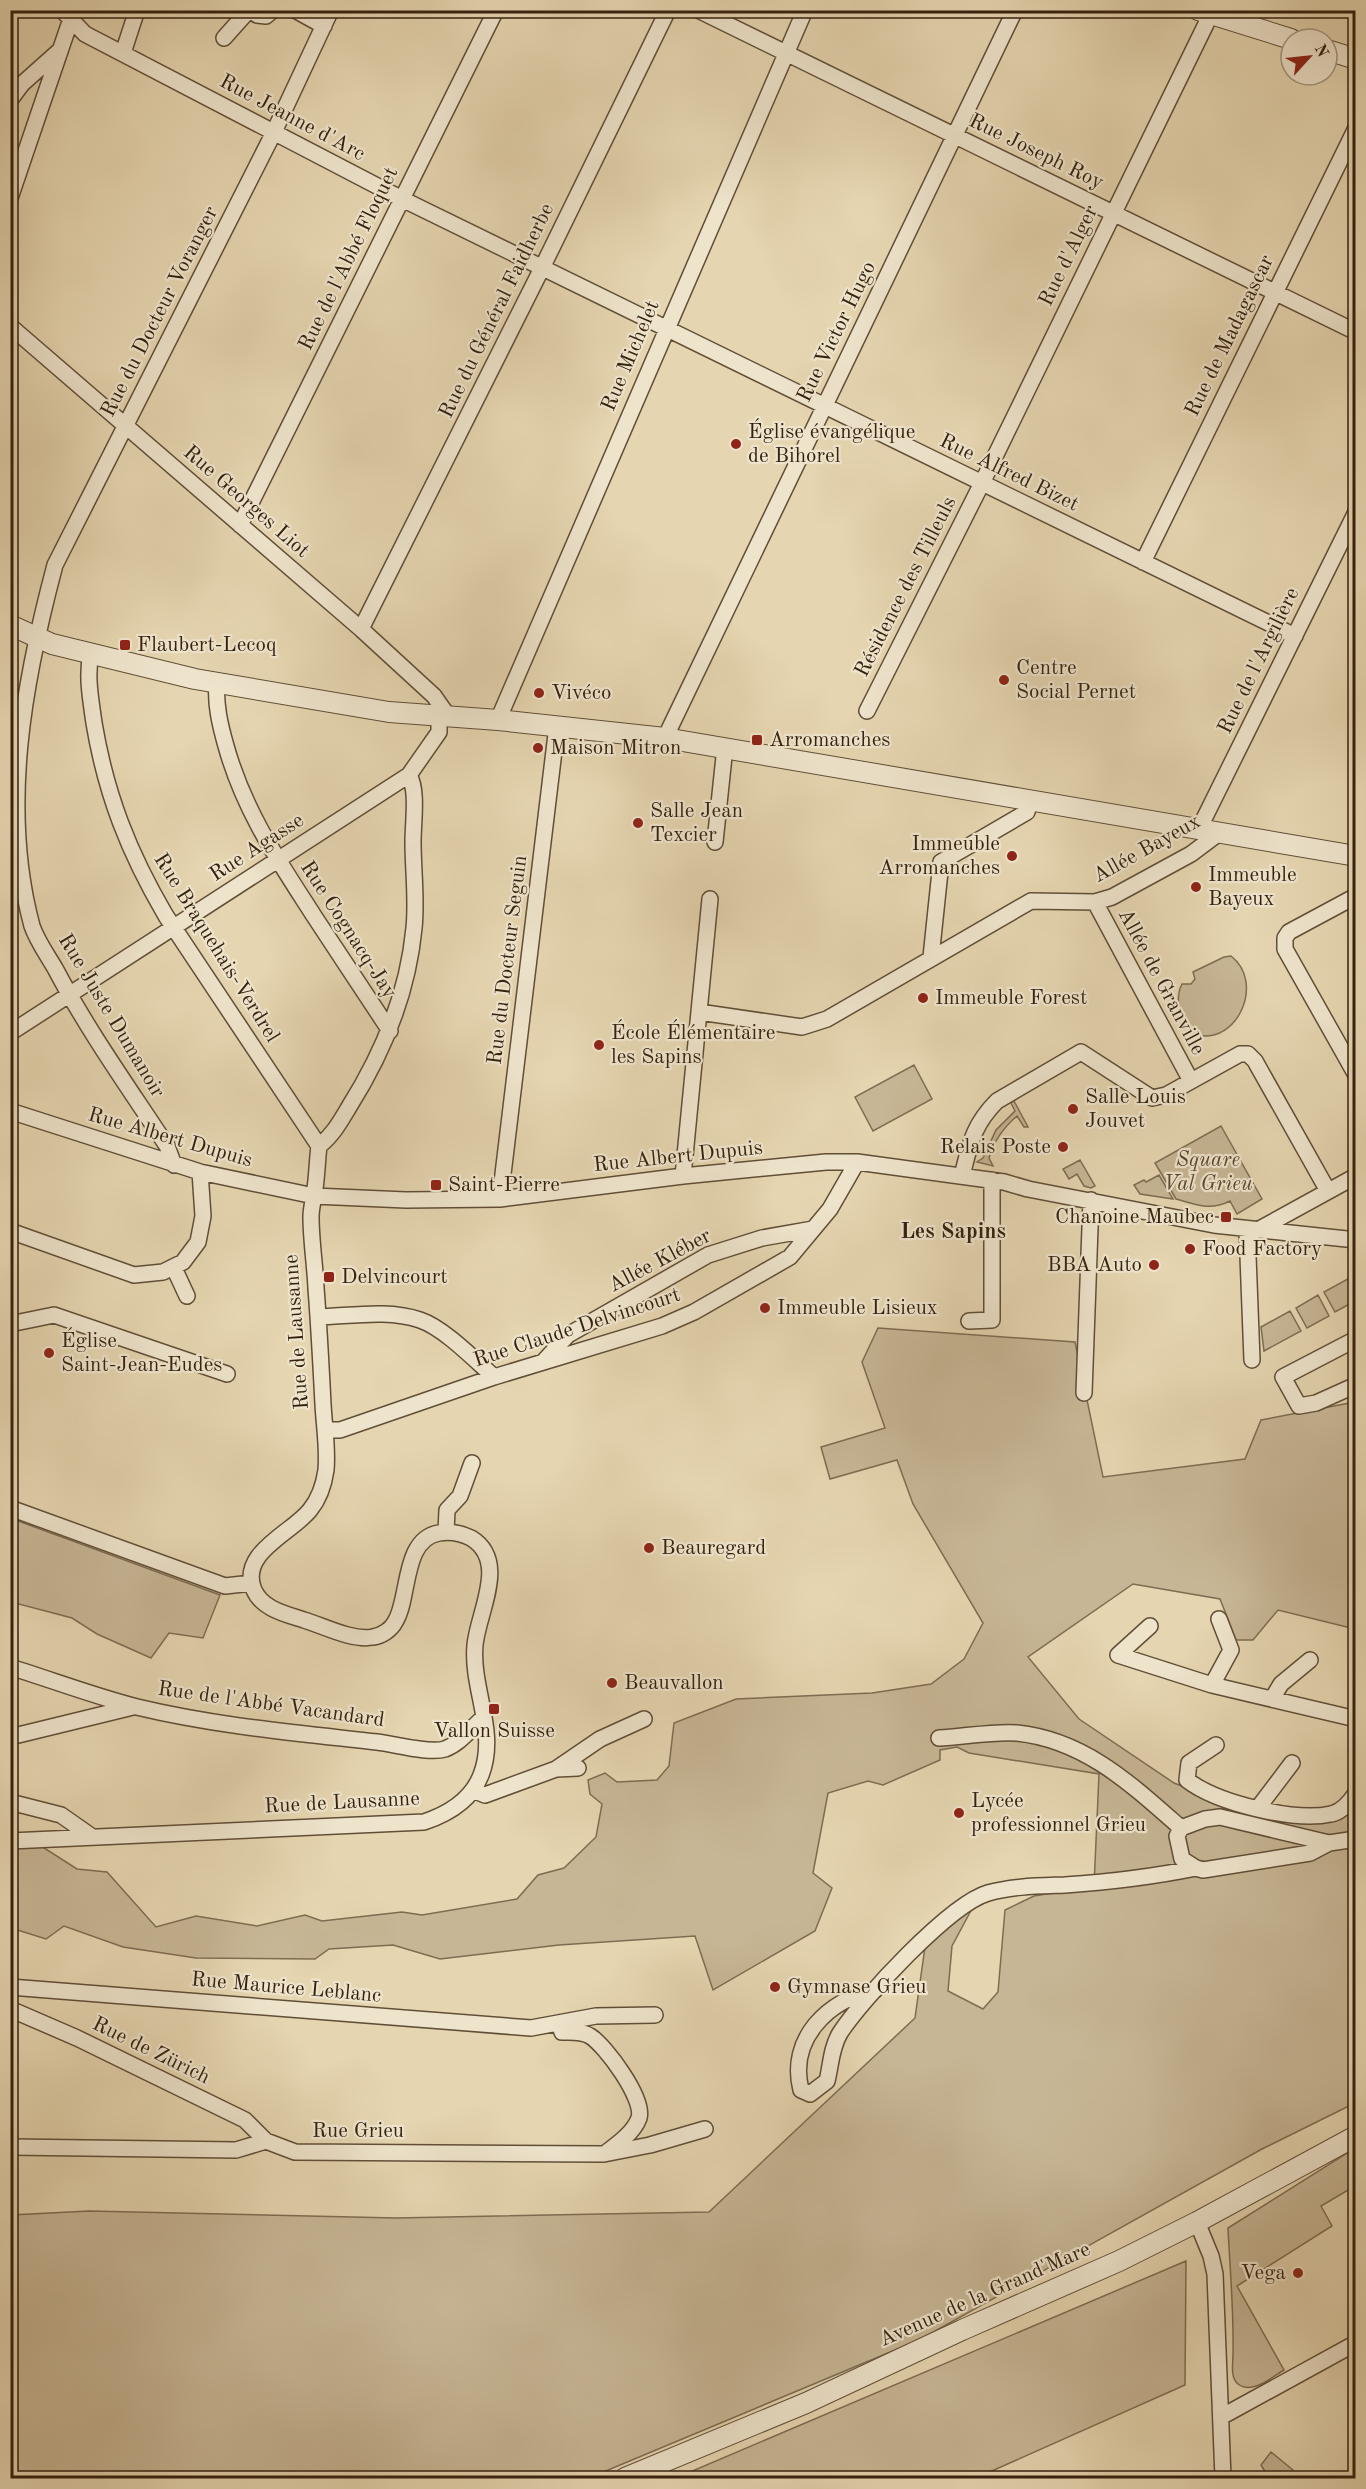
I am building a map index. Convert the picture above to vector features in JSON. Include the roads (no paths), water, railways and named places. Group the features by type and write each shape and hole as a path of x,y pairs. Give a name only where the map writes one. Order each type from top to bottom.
{"street":[{"path":"123,53 137,10"},
{"path":"224,38 249,10"},
{"path":"254,10 257,15 266,16 273,10"},
{"path":"295,10 324,26"},
{"name":"Rue du Docteur Voranger","path":"36,635 55,565 273,134 331,10"},
{"name":"Rue de l'Abbé Floquet","path":"240,525 496,10"},
{"name":"Rue du Général Faidherbe","path":"361,629 668,10"},
{"name":"Rue Joseph Roy","path":"698,10 1356,332"},
{"name":"Rue Michelet","path":"498,720 805,10"},
{"name":"Rue Victor Hugo","path":"665,738 824,405 956,137 1015,10"},
{"path":"1203,12 1279,35"},
{"name":"Rue d'Alger","path":"982,483 1206,24 1203,12"},
{"path":"10,198 61,49 69,13"},
{"name":"Rue Jeanne d'Arc","path":"69,13 85,34 273,134 542,268"},
{"path":"10,100 22,84 61,49"},
{"path":"1339,54 1356,59"},
{"path":"22,84 46,93"},
{"name":"Rue de Madagascar","path":"1143,562 1356,128"},
{"name":"Rue Alfred Bizet","path":"542,268 1295,636"},
{"name":"Rue Georges Liot","path":"10,326 361,629 434,696 443,716"},
{"name":"Résidence des Tilleuls","path":"867,711 982,483"},
{"name":"Rue de l'Argilière","path":"1199,829 1356,512"},
{"path":"10,625 52,644 91,654 217,682 388,712 498,720 665,738 1356,856"},
{"name":"Rue Juste Dumanoir","path":"36,635 21,712 15,769 13,860 33,927 70,996 167,1146 174,1165"},
{"name":"Rue Braquehais-Verdrel","path":"91,654 88,671 100,757 110,796 125,839 145,881 174,929 319,1146"},
{"name":"Rue Cognacq-Jay","path":"217,682 216,695 221,727 232,768 250,813 277,860 390,1031"},
{"name":"Rue Agasse","path":"10,1034 409,775 439,732 443,716"},
{"name":"Rue du Docteur Seguin","path":"500,1199 557,726"},
{"path":"716,842 725,747"},
{"path":"319,1146 331,1137 365,1082 390,1031 402,988 414,928 413,806 415,784 409,775"},
{"path":"931,957 941,862 1027,812 1030,801"},
{"name":"Allée Bayeux","path":"1095,902 1112,897 1181,859 1220,833"},
{"path":"1356,896 1289,932 1285,938 1285,949 1356,1075"},
{"path":"683,1176 710,899"},
{"name":"Allée de Granville","path":"699,1012 802,1026 827,1019 1031,901 1095,902 1191,1081"},
{"path":"962,1176 971,1137 986,1112 997,1101 1081,1053 1152,1098 1166,1095 1240,1053 1248,1054 1255,1061 1328,1191"},
{"name":"Rue Albert Dupuis","path":"10,1111 174,1165 314,1196 406,1200 500,1199 683,1176 826,1162 857,1162 992,1180 1252,1231 1356,1240"},
{"name":"Rue de Lausanne","path":"252,1583 252,1567 262,1552 309,1512 316,1500 325,1472 325,1430 311,1214 319,1146"},
{"name":"Rue Claude Delvincourt","path":"325,1430 340,1430 494,1377 663,1326 694,1312 790,1257 830,1209 857,1162"},
{"path":"10,1231 134,1275 174,1269 183,1262 198,1242 203,1216 200,1172"},
{"path":"1252,1360 1252,1231 1356,1176"},
{"path":"969,1321 992,1320 992,1180"},
{"path":"1084,1393 1091,1200"},
{"name":"Allée Kléber","path":"543,1362 568,1335 708,1255 762,1238 813,1229"},
{"path":"174,1269 187,1296"},
{"path":"10,1324 54,1314 227,1374"},
{"path":"318,1317 396,1314 422,1321 455,1342 494,1377"},
{"path":"1356,1339 1283,1377 1299,1406 1316,1403 1356,1385"},
{"path":"10,1508 225,1586 252,1583 254,1592 261,1601 274,1610 365,1638 384,1633 396,1621 414,1555 425,1540 434,1534 446,1532 447,1510 460,1496 472,1463"},
{"name":"Rue de Lausanne","path":"10,1841 423,1822 447,1813 473,1790 480,1779 486,1761 488,1743 475,1665 475,1645 489,1584 489,1562 486,1552 472,1539 446,1532"},
{"path":"1212,1684 1231,1650 1219,1619"},
{"path":"1150,1626 1118,1655 1212,1684 1356,1719"},
{"path":"1272,1699 1281,1684 1310,1660"},
{"name":"Rue de l'Abbé Vacandard","path":"10,1667 135,1706 264,1730 428,1750 444,1749 460,1740 484,1718"},
{"path":"10,1737 135,1706"},
{"path":"473,1790 485,1795 556,1769 600,1739 644,1719"},
{"path":"939,1738 1016,1733 1071,1746 1095,1759 1136,1789 1181,1828"},
{"path":"1216,1745 1189,1762 1187,1780 1200,1790 1232,1802 1304,1815 1331,1814 1341,1810 1356,1793"},
{"path":"1258,1808 1292,1763"},
{"path":"556,1769 578,1768"},
{"path":"10,1802 61,1815 91,1836"},
{"path":"1331,1814 1334,1842"},
{"path":"1196,1868 1182,1859 1177,1836 1181,1828 1204,1819 1220,1817 1334,1842"},
{"path":"875,1990 856,1994 836,2005 815,2023 803,2043 797,2075 801,2090 810,2094 827,2081 832,2052 840,2034 875,1990 937,1927 963,1905 987,1893 1026,1887 1151,1878 1196,1868 1222,1868 1310,1852 1334,1842 1356,1839"},
{"name":"Rue Maurice Leblanc","path":"10,1987 531,2028 596,2016 655,2015"},
{"name":"Rue de Zürich","path":"10,2009 78,2038 245,2120 266,2141"},
{"name":"Rue Maurice Leblanc","path":"559,2024 562,2032 587,2034 601,2044 640,2105 639,2117 629,2132 604,2154"},
{"name":"Rue Grieu","path":"266,2141 295,2152 604,2154 650,2145 705,2129"},
{"name":"Avenue de la Grand'Mare","path":"625,2478 806,2403 962,2330 1119,2261 1197,2222 1356,2136"},
{"path":"10,2147 236,2150 266,2141"},
{"path":"1197,2222 1211,2256 1215,2274 1222,2478"},
{"path":"1221,2417 1356,2343"}],"place":[{"name":"Église évangélique de Bihorel","path":"736,444"},
{"name":"Flaubert-Lecoq","path":"125,645"},
{"name":"Centre Social Pernet","path":"1004,680"},
{"name":"Vivéco","path":"539,693"},
{"name":"Arromanches","path":"757,740"},
{"name":"Maison Mitron","path":"538,748"},
{"name":"Salle Jean Texcier","path":"638,823"},
{"name":"Immeuble Arromanches","path":"1012,856"},
{"name":"Immeuble Bayeux","path":"1196,887"},
{"name":"Immeuble Forest","path":"923,998"},
{"name":"École Élémentaire les Sapins","path":"599,1045"},
{"name":"Salle Louis Jouvet","path":"1073,1109"},
{"name":"Relais Poste","path":"1063,1147"},
{"name":"Saint-Pierre","path":"436,1185"},
{"name":"Chanoine Maubec","path":"1226,1217"},
{"name":"Food Factory","path":"1190,1249"},
{"name":"BBA Auto","path":"1154,1265"},
{"name":"Delvincourt","path":"329,1277"},
{"name":"Immeuble Lisieux","path":"765,1308"},
{"name":"Église Saint-Jean-Eudes","path":"49,1353"},
{"name":"Beauregard","path":"649,1548"},
{"name":"Beauvallon","path":"612,1683"},
{"name":"Vallon Suisse","path":"494,1709"},
{"name":"Lycée professionnel Grieu","path":"959,1813"},
{"name":"Gymnase Grieu","path":"775,1987"},
{"name":"Vega","path":"1298,2273"}],"district":[{"name":"Les Sapins","path":"953,1232"}],"park label":[{"name":"Square Val Grieu","path":"1208,1172"}]}
